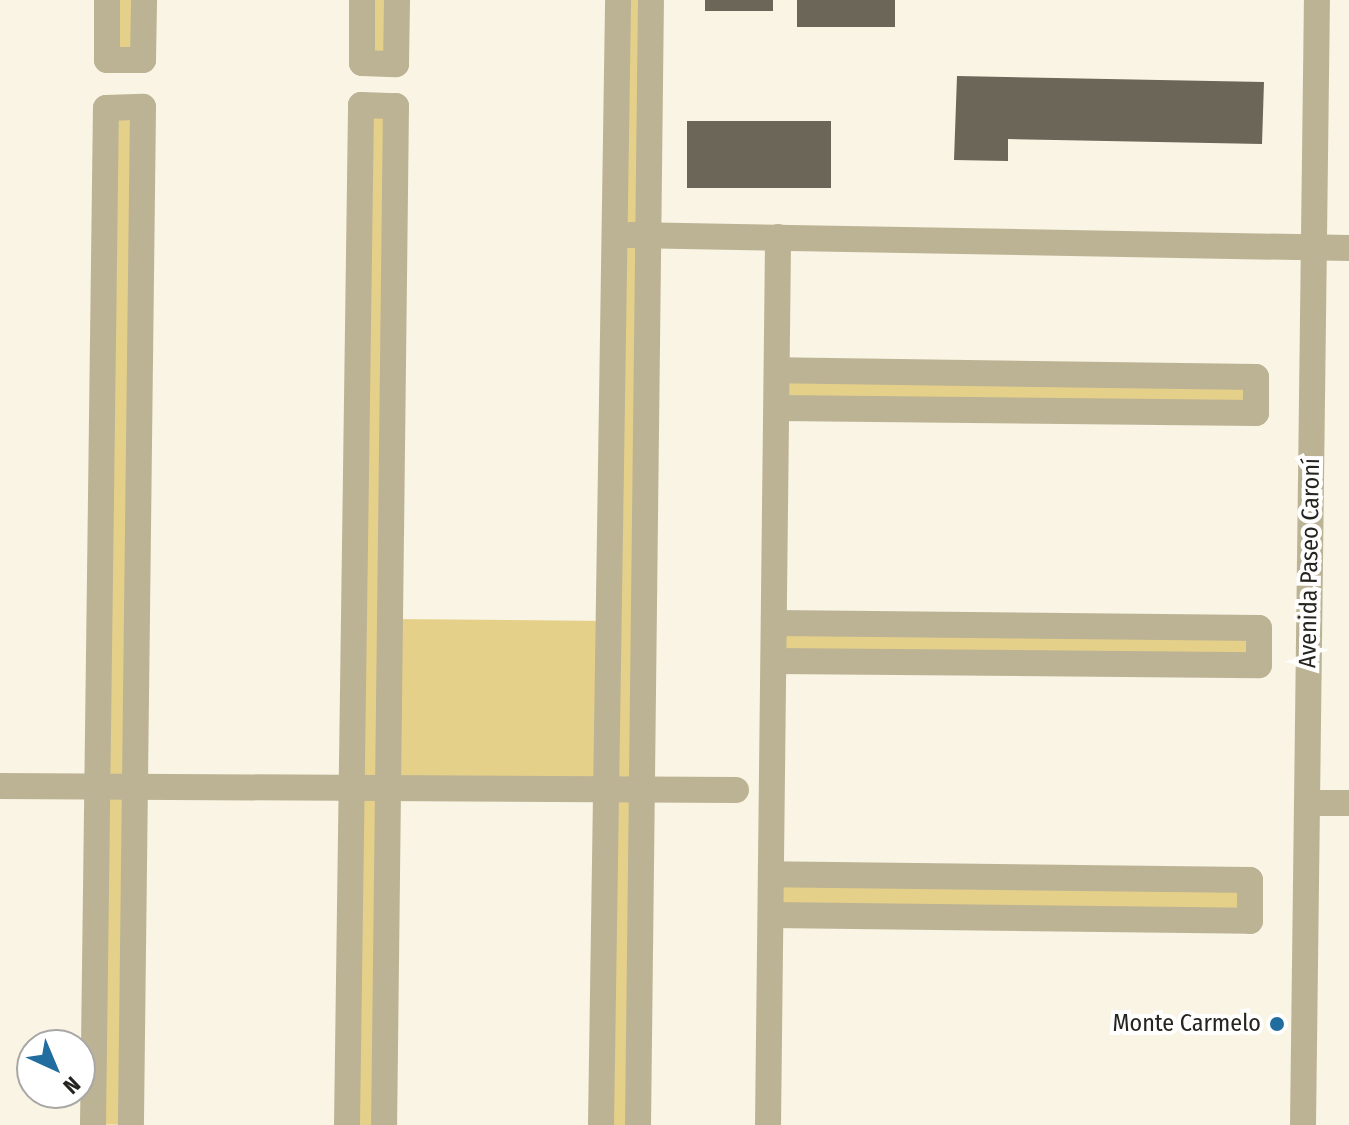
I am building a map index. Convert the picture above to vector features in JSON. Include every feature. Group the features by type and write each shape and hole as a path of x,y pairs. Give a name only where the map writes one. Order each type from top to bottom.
{"street":[{"path":"107,0 107,60 143,60 144,0"},
{"path":"362,0 362,63 396,64 397,0"},
{"path":"601,1125 618,0"},
{"path":"638,1125 651,0"},
{"name":"Avenida Paseo Caroní","path":"1303,1125 1317,0"},
{"path":"347,1125 361,105 396,106 384,1125"},
{"path":"93,1125 106,108 143,107 131,1125"},
{"path":"615,234 1349,248"},
{"path":"768,1125 779,408 778,237"},
{"path":"779,370 1256,377 1256,413 779,408"},
{"path":"775,661 1259,665 1259,628 776,623"},
{"path":"353,702 388,703"},
{"path":"0,786 736,790"},
{"path":"1307,803 1349,803"},
{"path":"772,874 1250,880 1250,921 772,915"}],"shaded area":[{"path":"107,0 144,0 144,60 107,60"},
{"path":"362,0 397,0 397,63 362,63"},
{"path":"618,0 651,0 638,1125 601,1125 606,790 388,788 384,1125 347,1125 361,105 396,106 390,619 608,621"},
{"path":"106,106 143,107 125,1125 88,1124 89,1109 96,1109 96,1029 90,1029"},
{"path":"779,370 1256,378 1255,416 778,408"},
{"path":"776,623 1259,631 1258,669 775,661"},
{"path":"772,874 1250,882 1249,923 771,915"}],"building":[{"path":"705,0 773,0 773,11 705,11"},
{"path":"797,0 895,0 895,27 797,27"},
{"path":"957,76 1264,82 1262,144 1008,139 1008,161 954,160"},
{"path":"687,121 831,121 831,188 687,188"}],"place":[{"name":"Monte Carmelo","path":"1277,1024"}]}
